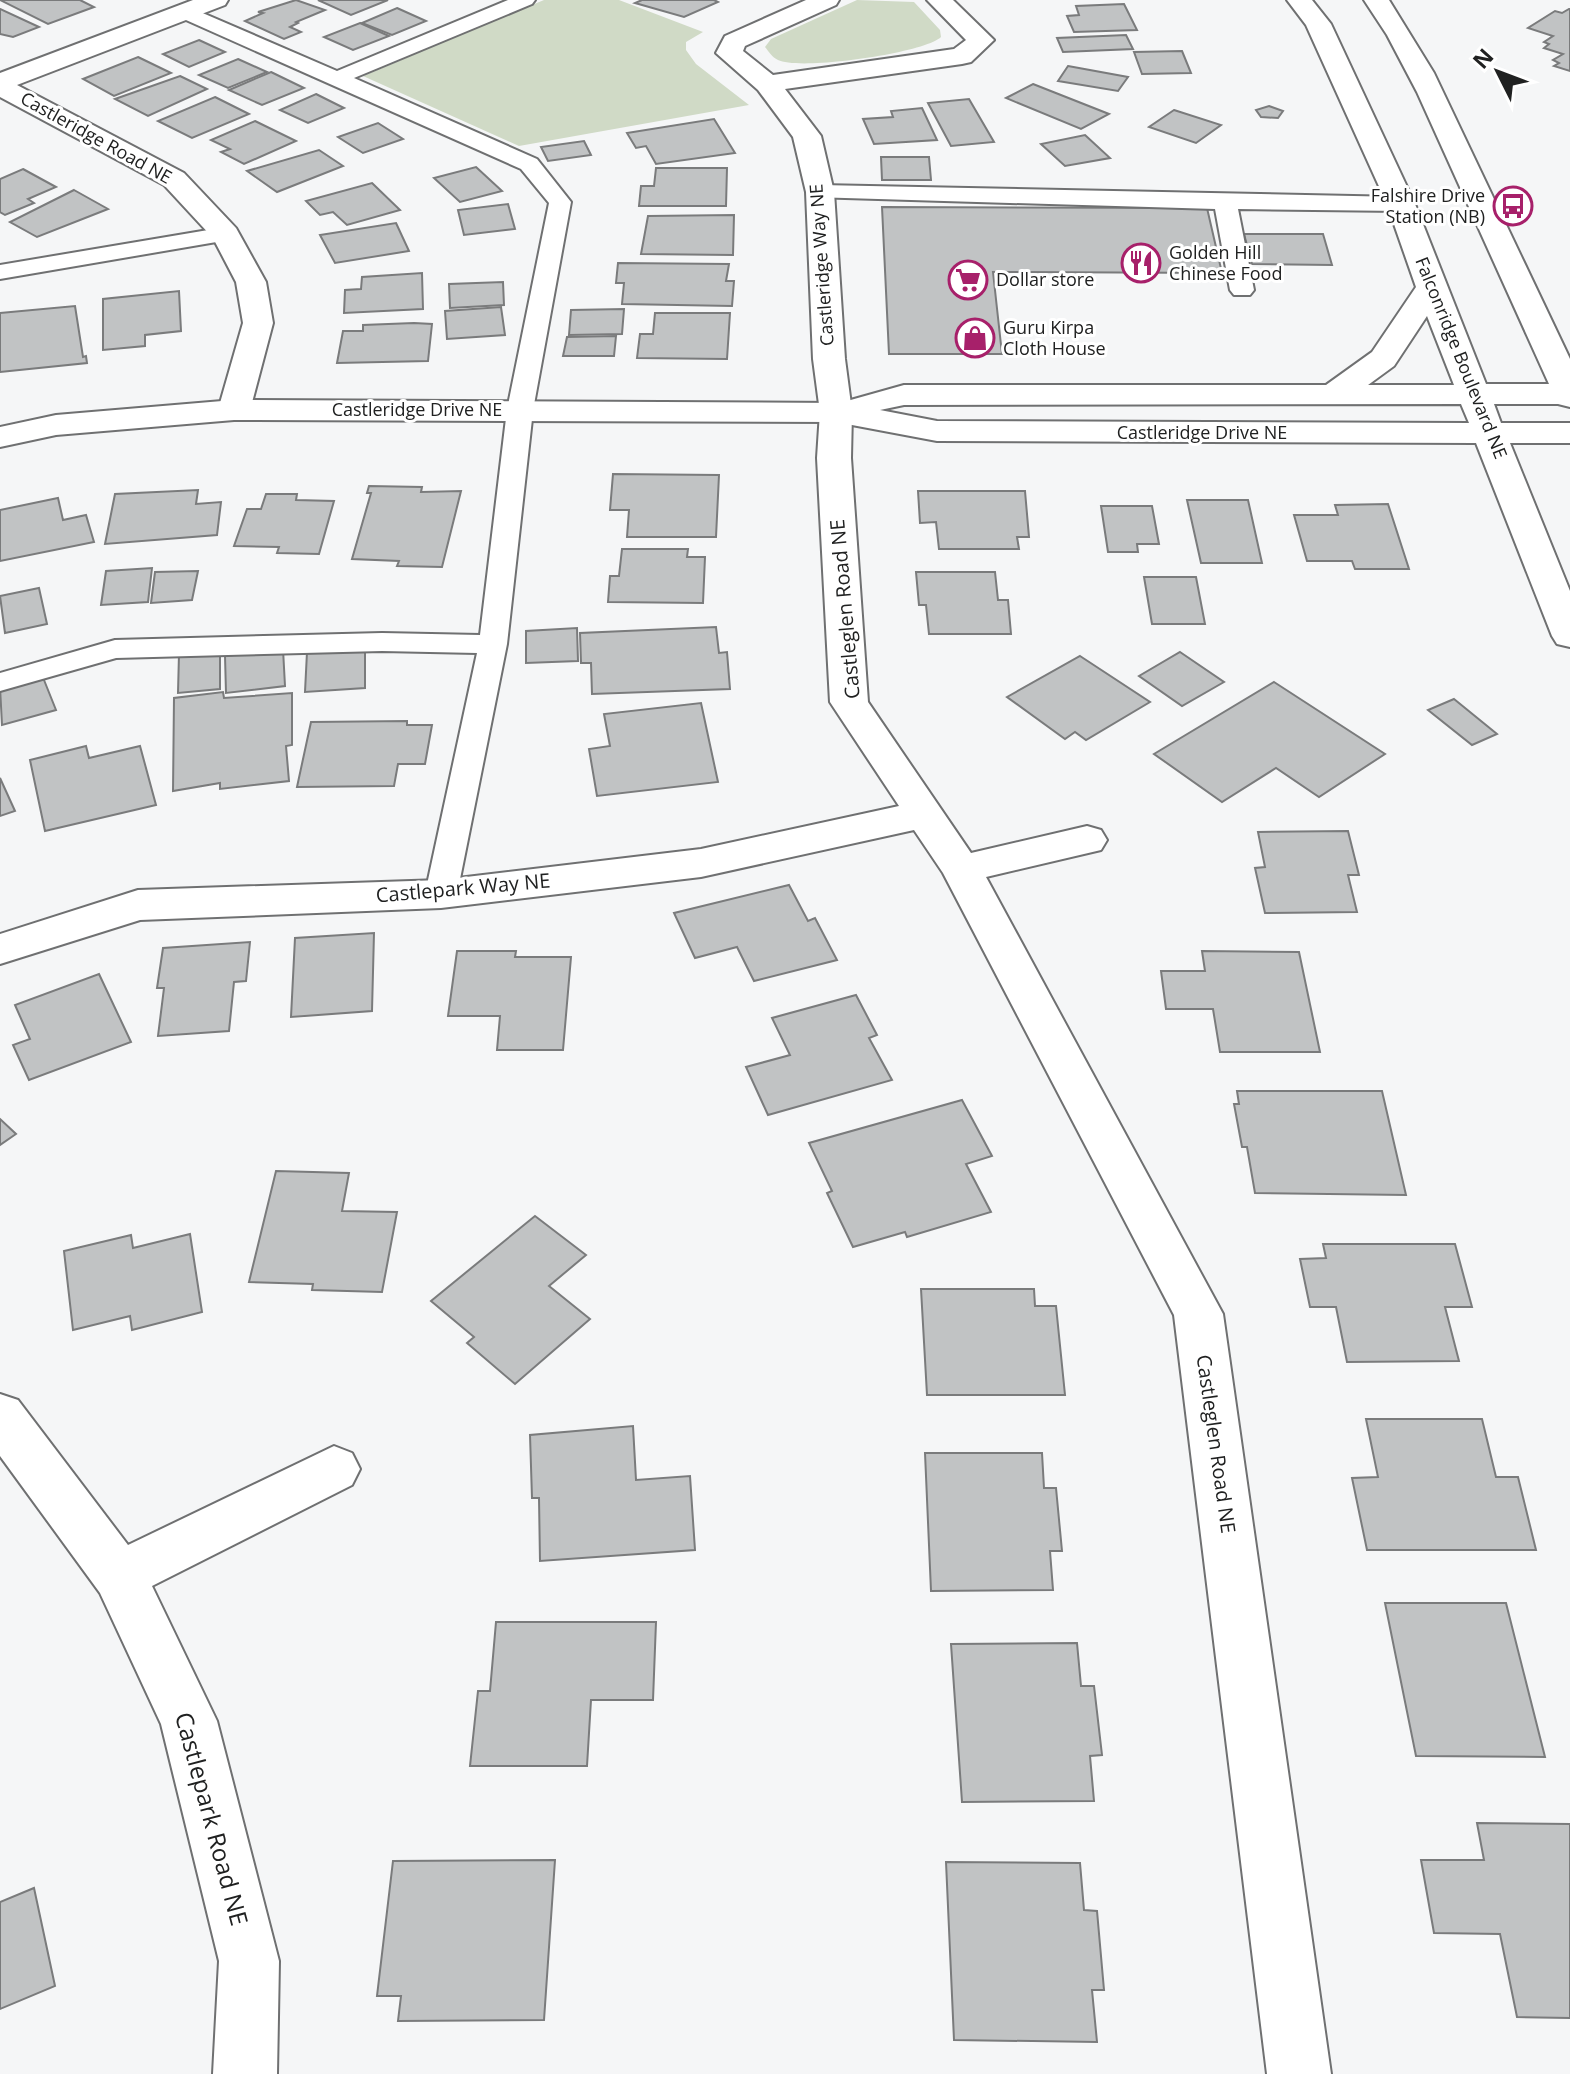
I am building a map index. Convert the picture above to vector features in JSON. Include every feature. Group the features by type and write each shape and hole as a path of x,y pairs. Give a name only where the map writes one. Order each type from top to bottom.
{"street":[{"path":"0,84 216,0"},
{"name":"Castleridge Way NE","path":"827,0 734,41 729,53 767,84 807,136 820,192 829,359 836,412"},
{"path":"767,84 962,56 981,40 939,0"},
{"name":"Falconridge Boulevard NE","path":"1299,0 1318,24 1401,204 1570,636"},
{"path":"1376,0 1392,21 1439,110 1519,277 1569,395"},
{"name":"Castleridge Road NE","path":"0,84 174,179 226,234 251,282 258,323 234,410"},
{"path":"1334,394 1383,359 1431,287"},
{"name":"Castleridge Drive NE","path":"836,412 904,395 1569,395"},
{"name":"Castleridge Drive NE","path":"0,437 56,425 234,410 836,412 937,431 1570,433"},
{"name":"Castleglen Road NE","path":"836,412 834,458 849,702 961,869 1198,1314 1299,2074"},
{"name":"Castlepark Way NE","path":"0,949 138,905 441,894 701,863 926,814"},
{"path":"961,869 1087,840"},
{"name":"Castlepark Road NE","path":"0,1416 119,1576 189,1721 249,1961 245,2074"},
{"path":"119,1576 334,1469"}],"lane":[{"path":"337,78 525,0"},
{"path":"184,12 529,164 560,202 520,410 493,644 441,894"},
{"path":"820,192 1401,204"},
{"path":"1225,200 1242,290"},
{"path":"0,272 226,234"},
{"path":"0,682 115,649 382,642 493,644"}],"green space":[{"path":"544,0 619,0 703,32 686,42 686,50 696,64 749,105 519,146 363,76"},
{"path":"857,0 914,2 940,30 941,37 912,49 835,62 791,63 778,60 765,47 771,39"}],"building":[{"path":"0,0 80,0 94,7 48,24"},
{"path":"296,0 325,10 296,22 290,27 301,32 284,39 245,21 263,13 258,12"},
{"path":"318,0 388,0 351,15"},
{"path":"642,0 718,2 684,17 635,3"},
{"path":"1124,4 1137,30 1074,32 1067,16 1079,15 1076,6"},
{"path":"397,8 426,21 392,35 362,23"},
{"path":"0,9 39,27 13,37 0,34"},
{"path":"1570,9 1570,71 1554,66 1559,63 1553,60 1563,54 1544,48 1549,44 1544,42 1553,36 1528,28 1555,11 1562,13"},
{"path":"360,23 389,36 353,50 324,37"},
{"path":"1126,35 1133,49 1063,52 1057,38"},
{"path":"199,40 225,52 189,67 163,54"},
{"path":"1182,51 1191,73 1142,74 1134,52"},
{"path":"138,57 171,73 114,96 83,79"},
{"path":"238,59 267,72 228,88 199,75"},
{"path":"1068,66 1128,77 1118,91 1058,81"},
{"path":"271,72 304,88 262,105 229,90"},
{"path":"180,76 207,89 148,116 115,99"},
{"path":"1033,84 1109,114 1081,129 1006,98"},
{"path":"316,94 344,108 308,123 280,110"},
{"path":"215,97 249,114 192,138 158,121"},
{"path":"969,99 994,142 951,146 928,103"},
{"path":"1269,106 1283,111 1278,118 1261,117 1256,110"},
{"path":"922,108 937,140 874,144 863,119 893,117 891,111"},
{"path":"1174,110 1221,125 1196,143 1149,127"},
{"path":"714,119 735,153 656,164 646,146 636,148 627,133"},
{"path":"255,121 296,141 244,164 221,152 230,149 211,140"},
{"path":"378,123 403,139 363,153 338,137"},
{"path":"1085,135 1110,158 1065,166 1041,144"},
{"path":"584,141 591,155 548,161 541,147"},
{"path":"319,150 343,166 277,192 247,171"},
{"path":"881,157 929,157 931,180 882,180"},
{"path":"476,167 502,191 460,202 434,178"},
{"path":"656,168 727,168 726,206 639,206 641,186 654,186"},
{"path":"23,169 56,187 28,199 34,203 5,215 0,212 0,179"},
{"path":"372,183 400,210 347,225 333,212 320,215 306,201"},
{"path":"74,190 108,209 37,237 10,222"},
{"path":"508,204 515,229 464,235 458,210"},
{"path":"882,207 1207,208 1222,273 993,272 1002,354 889,354"},
{"path":"734,215 733,255 641,254 648,216"},
{"path":"396,223 409,251 335,263 320,235"},
{"path":"1244,234 1323,234 1332,265 1252,264"},
{"path":"618,263 729,264 726,281 734,281 732,306 622,304 624,283 616,283"},
{"path":"422,273 423,309 344,313 345,290 361,289 362,277"},
{"path":"503,282 504,305 450,308 449,284"},
{"path":"179,291 181,331 145,335 145,346 103,350 103,299"},
{"path":"75,306 83,357 86,356 87,363 0,372 0,313"},
{"path":"501,307 505,335 447,339 445,311"},
{"path":"624,309 622,334 569,335 571,310"},
{"path":"655,313 730,313 727,359 637,358 640,334 653,334"},
{"path":"432,324 428,361 337,363 343,331 363,331 363,325"},
{"path":"616,336 614,356 563,356 567,337"},
{"path":"613,474 719,475 716,537 627,537 629,510 610,510"},
{"path":"369,486 422,487 421,492 461,491 442,567 397,566 399,561 352,559 371,493 367,493"},
{"path":"198,490 196,504 221,502 217,535 105,544 115,494"},
{"path":"918,491 1025,491 1029,537 1017,537 1019,549 939,549 936,522 920,523"},
{"path":"266,494 297,494 296,500 334,501 319,554 277,553 279,547 234,546 247,509 261,509"},
{"path":"58,498 63,520 86,515 94,542 0,561 0,510"},
{"path":"1187,500 1248,500 1262,563 1201,563"},
{"path":"1388,504 1409,569 1355,569 1352,561 1307,561 1294,515 1338,515 1335,505"},
{"path":"1101,506 1152,506 1159,544 1137,544 1138,552 1108,552"},
{"path":"622,549 688,549 687,557 705,557 703,603 608,602 610,576 619,576"},
{"path":"152,568 148,602 101,605 106,571"},
{"path":"198,571 192,600 151,603 155,572"},
{"path":"916,572 995,572 998,600 1008,600 1011,634 929,634 926,605 919,605"},
{"path":"1144,577 1196,577 1205,624 1152,624"},
{"path":"39,588 47,624 5,633 0,596"},
{"path":"716,627 719,653 727,652 730,689 592,694 591,663 581,663 580,633"},
{"path":"577,628 578,661 526,663 526,631"},
{"path":"365,648 365,688 305,692 307,652"},
{"path":"283,649 285,686 226,693 225,656"},
{"path":"220,650 220,689 178,693 179,654"},
{"path":"1180,652 1224,682 1182,706 1139,676"},
{"path":"1080,656 1150,702 1086,740 1075,732 1065,739 1007,697"},
{"path":"42,675 56,710 2,725 0,687"},
{"path":"1274,682 1385,754 1319,797 1276,768 1222,802 1154,754"},
{"path":"223,692 224,698 292,693 292,745 286,746 289,781 220,789 220,783 173,791 174,698"},
{"path":"1454,699 1497,734 1472,745 1428,710"},
{"path":"701,703 718,782 597,796 589,749 610,746 604,714"},
{"path":"407,721 407,725 432,725 425,764 398,764 394,786 297,787 311,722"},
{"path":"86,746 89,758 140,746 156,805 45,831 30,760"},
{"path":"0,778 15,811 0,816"},
{"path":"1348,831 1359,875 1348,875 1357,912 1265,913 1255,868 1265,867 1258,832"},
{"path":"789,885 808,921 815,918 837,960 754,981 737,947 695,958 674,913"},
{"path":"374,933 372,1011 291,1017 295,938"},
{"path":"250,942 246,981 234,982 229,1031 158,1036 164,988 157,988 163,948"},
{"path":"457,951 516,951 515,957 571,957 563,1050 497,1050 500,1016 448,1016"},
{"path":"1202,951 1299,952 1320,1052 1220,1052 1213,1009 1166,1009 1161,971 1205,971"},
{"path":"99,974 131,1042 29,1080 13,1045 30,1039 15,1005"},
{"path":"856,995 877,1035 869,1038 892,1080 768,1115 746,1067 790,1055 772,1018"},
{"path":"1237,1091 1382,1091 1406,1195 1255,1193 1247,1147 1242,1147 1234,1104 1239,1104"},
{"path":"962,1100 992,1156 966,1164 991,1212 907,1237 905,1232 853,1247 827,1193 832,1191 809,1143"},
{"path":"0,1119 16,1134 0,1145"},
{"path":"276,1171 349,1173 342,1211 397,1212 382,1292 312,1290 313,1284 249,1282"},
{"path":"535,1216 586,1255 549,1286 590,1319 515,1384 467,1343 474,1337 431,1301"},
{"path":"190,1234 202,1312 132,1330 130,1316 73,1330 64,1251 131,1235 133,1248"},
{"path":"1323,1244 1455,1244 1472,1307 1445,1307 1459,1361 1347,1362 1336,1307 1310,1307 1300,1259 1326,1258"},
{"path":"921,1289 1034,1289 1035,1306 1056,1306 1065,1395 927,1395"},
{"path":"1366,1419 1482,1419 1496,1477 1518,1477 1536,1550 1367,1550 1352,1478 1378,1477"},
{"path":"633,1426 636,1480 690,1476 695,1550 540,1561 539,1498 532,1498 530,1435"},
{"path":"925,1453 1042,1453 1044,1488 1056,1488 1062,1551 1050,1551 1053,1590 931,1591"},
{"path":"1385,1603 1506,1603 1545,1757 1416,1756"},
{"path":"496,1622 656,1622 653,1700 591,1700 587,1766 470,1766 478,1691 490,1691"},
{"path":"1077,1643 1081,1686 1094,1686 1102,1755 1090,1756 1094,1801 962,1802 951,1644"},
{"path":"1477,1823 1570,1824 1570,2018 1517,2017 1500,1934 1434,1933 1421,1860 1484,1860"},
{"path":"555,1860 544,2020 398,2021 401,1996 377,1996 393,1861"},
{"path":"946,1862 1080,1863 1084,1910 1097,1911 1104,1990 1092,1990 1097,2042 954,2040"},
{"path":"34,1888 55,1986 0,2009 0,1902"}],"place":[{"name":"Falshire Drive Station (NB)","path":"1513,206"},
{"name":"Golden Hill Chinese Food","path":"1141,263"},
{"name":"Dollar store","path":"968,280"},
{"name":"Guru Kirpa Cloth House","path":"975,338"}]}
